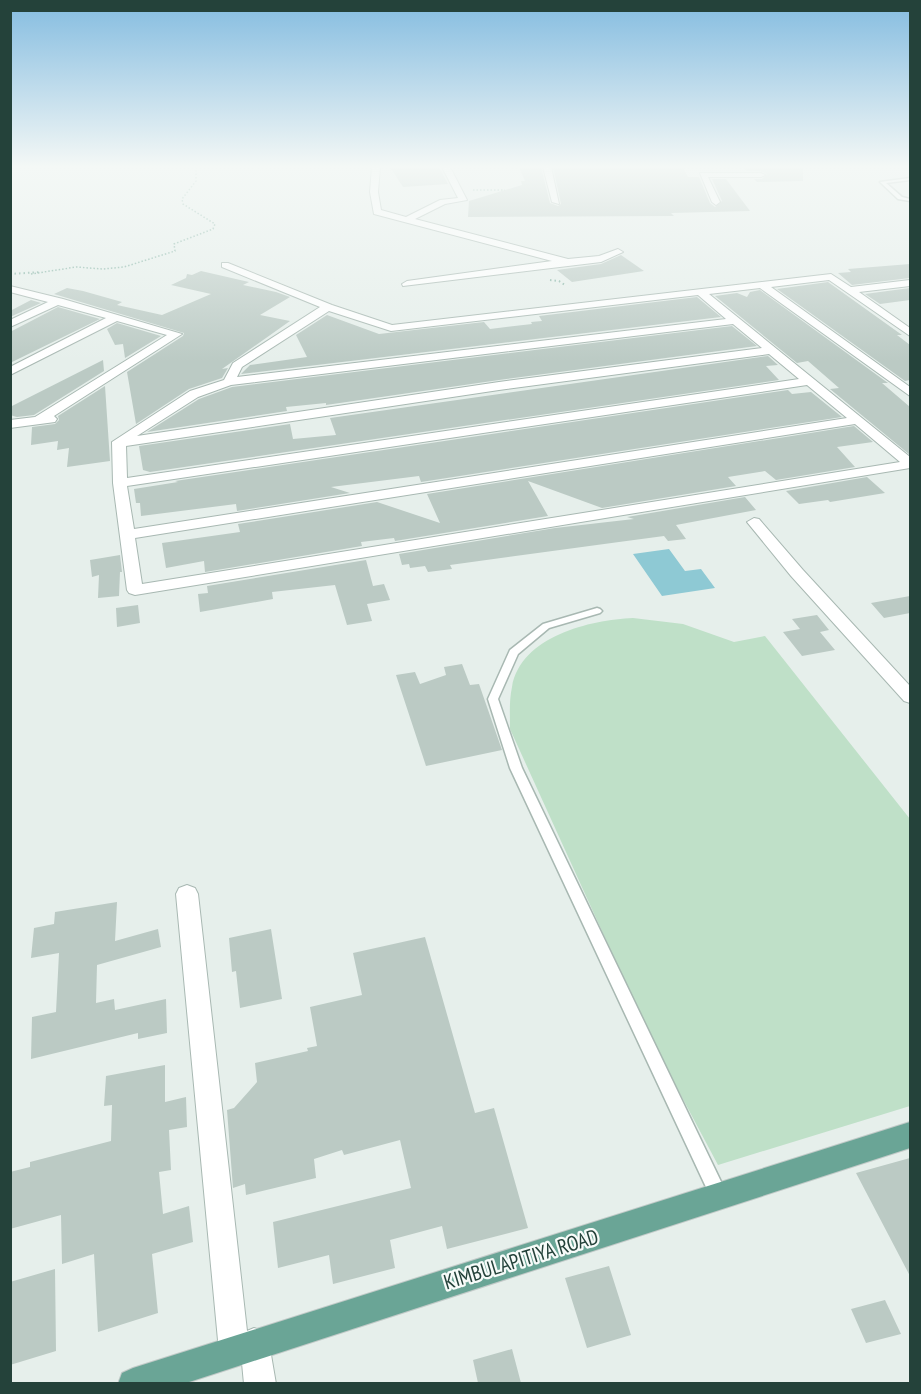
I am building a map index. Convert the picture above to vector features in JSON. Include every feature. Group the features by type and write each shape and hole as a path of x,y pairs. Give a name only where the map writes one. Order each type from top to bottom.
{"main road":[{"name":"KIMBULAPITIYA ROAD","path":"133,1383 910,1134"}],"street":[{"path":"457,232 567,262"},
{"path":"407,284 601,259 618,252"},
{"path":"225,265 378,325 405,327 831,277 910,333"},
{"path":"850,290 910,283"},
{"path":"762,285 910,392"},
{"path":"10,289 176,334 39,420"},
{"path":"700,292 910,463"},
{"path":"10,324 59,301"},
{"path":"229,382 237,365 328,307"},
{"path":"10,372 115,318"},
{"path":"119,442 194,394 229,382 734,321"},
{"path":"119,442 499,386 773,350"},
{"path":"120,483 808,381"},
{"path":"10,424 65,417"},
{"path":"127,535 860,420"},
{"path":"119,442 120,483 135,590 910,463"},
{"path":"754,522 796,573 910,697"},
{"path":"187,894 244,1347 260,1383"}],"lane":[{"path":"597,611 546,626 514,652 493,699 516,768 719,1196"}],"path":[{"path":"10,274 23,275 76,267 124,267 175,251 174,244 205,232"}],"green space":[{"path":"633,618 683,624 734,642 765,636 910,819 910,1106 718,1165 652,1041 510,729 512,687 518,669 529,655 543,643 578,627 597,622"}],"water":[{"path":"669,549 685,571 701,569 715,588 662,596 633,554"}],"building":[{"path":"621,255 644,271 572,282 557,270 601,264"},
{"path":"910,264 910,278 852,285 838,273 851,272 848,269"},
{"path":"201,271 249,282 243,285 290,297 260,315 290,321 222,369 228,368 222,378 189,389 136,424 127,372 183,336 184,333 54,294 67,288 83,291 122,302 117,305 162,315 211,294 171,285 186,278 187,274 192,275"},
{"path":"828,282 902,335 897,335 910,345 910,380 905,381 777,289"},
{"path":"910,288 910,300 880,304 865,294"},
{"path":"760,290 888,383 882,383 910,407 910,455 830,389 839,388 808,361 797,363 715,296 737,293 747,297 750,292"},
{"path":"697,297 721,317 241,374 250,365 307,357 296,335 327,315 379,334 484,322 490,329 532,324 531,322 542,321 539,316"},
{"path":"31,300 41,303 10,317 10,311"},
{"path":"58,307 100,319 10,363 10,332"},
{"path":"117,323 161,336 125,358 123,344 115,345 107,329"},
{"path":"732,326 757,346 326,405 326,403 286,407 287,411 147,432 199,399 232,387"},
{"path":"768,356 778,365 766,366 779,380 150,472 143,470 139,446 290,424 293,439 336,435 330,418"},
{"path":"103,360 104,371 34,415 17,417 10,415 10,407"},
{"path":"105,386 110,461 67,467 69,448 57,450 58,441 31,445 32,427 55,424 59,420 58,416"},
{"path":"788,390 792,394 811,392 842,417 421,482 419,476 331,487 350,493 237,511 236,504 141,516 140,503 136,503 134,489 178,482 175,481"},
{"path":"854,426 873,442 837,447 855,467 776,480 765,471 728,477 736,486 602,508 528,481 548,516 395,541 394,538 361,542 362,546 205,572 204,561 166,568 162,543 240,532 238,524 377,502 440,523 427,494"},
{"path":"867,477 885,493 830,502 828,500 799,504 786,491"},
{"path":"745,497 756,510 676,525 686,539 668,541 664,536 450,565 452,569 428,572 425,566 410,568 409,564 402,565 399,554 555,528 634,519 627,517"},
{"path":"120,555 122,572 120,572 119,596 98,598 99,575 92,577 90,560"},
{"path":"366,560 373,586 384,584 390,600 367,604 372,621 347,625 335,585 272,592 273,599 200,612 198,594 208,593 207,586"},
{"path":"910,596 910,613 884,618 871,603"},
{"path":"138,605 140,623 117,627 116,608"},
{"path":"817,615 829,630 820,632 835,650 802,656 783,632 800,629 792,619"},
{"path":"462,664 470,685 479,684 502,750 426,766 396,675 415,672 420,684 446,675 444,667"},
{"path":"117,902 115,941 158,929 161,947 97,965 96,1003 114,999 115,1010 166,999 167,1033 138,1039 138,1033 31,1059 32,1017 56,1012 59,953 31,958 34,928 54,924 55,912"},
{"path":"271,929 282,999 240,1008 236,971 232,972 229,938"},
{"path":"425,937 475,1113 494,1108 528,1228 447,1249 442,1226 390,1240 395,1268 333,1284 329,1255 278,1268 273,1222 411,1188 400,1140 344,1155 342,1150 314,1159 316,1178 246,1195 245,1184 233,1188 227,1110 234,1108 257,1082 255,1063 308,1051 307,1048 317,1046 310,1007 362,995 353,953"},
{"path":"165,1065 165,1102 186,1097 187,1127 169,1130 171,1170 159,1172 163,1214 189,1206 193,1242 152,1254 158,1313 98,1332 94,1254 62,1264 61,1215 10,1229 10,1172 30,1167 30,1162 111,1141 112,1105 104,1106 106,1076"},
{"path":"910,1158 910,1276 856,1173"},
{"path":"609,1266 631,1335 587,1348 565,1278"},
{"path":"55,1269 56,1351 10,1365 10,1282"},
{"path":"885,1300 901,1334 866,1343 851,1309"},
{"path":"512,1349 521,1383 478,1383 473,1360"}]}
